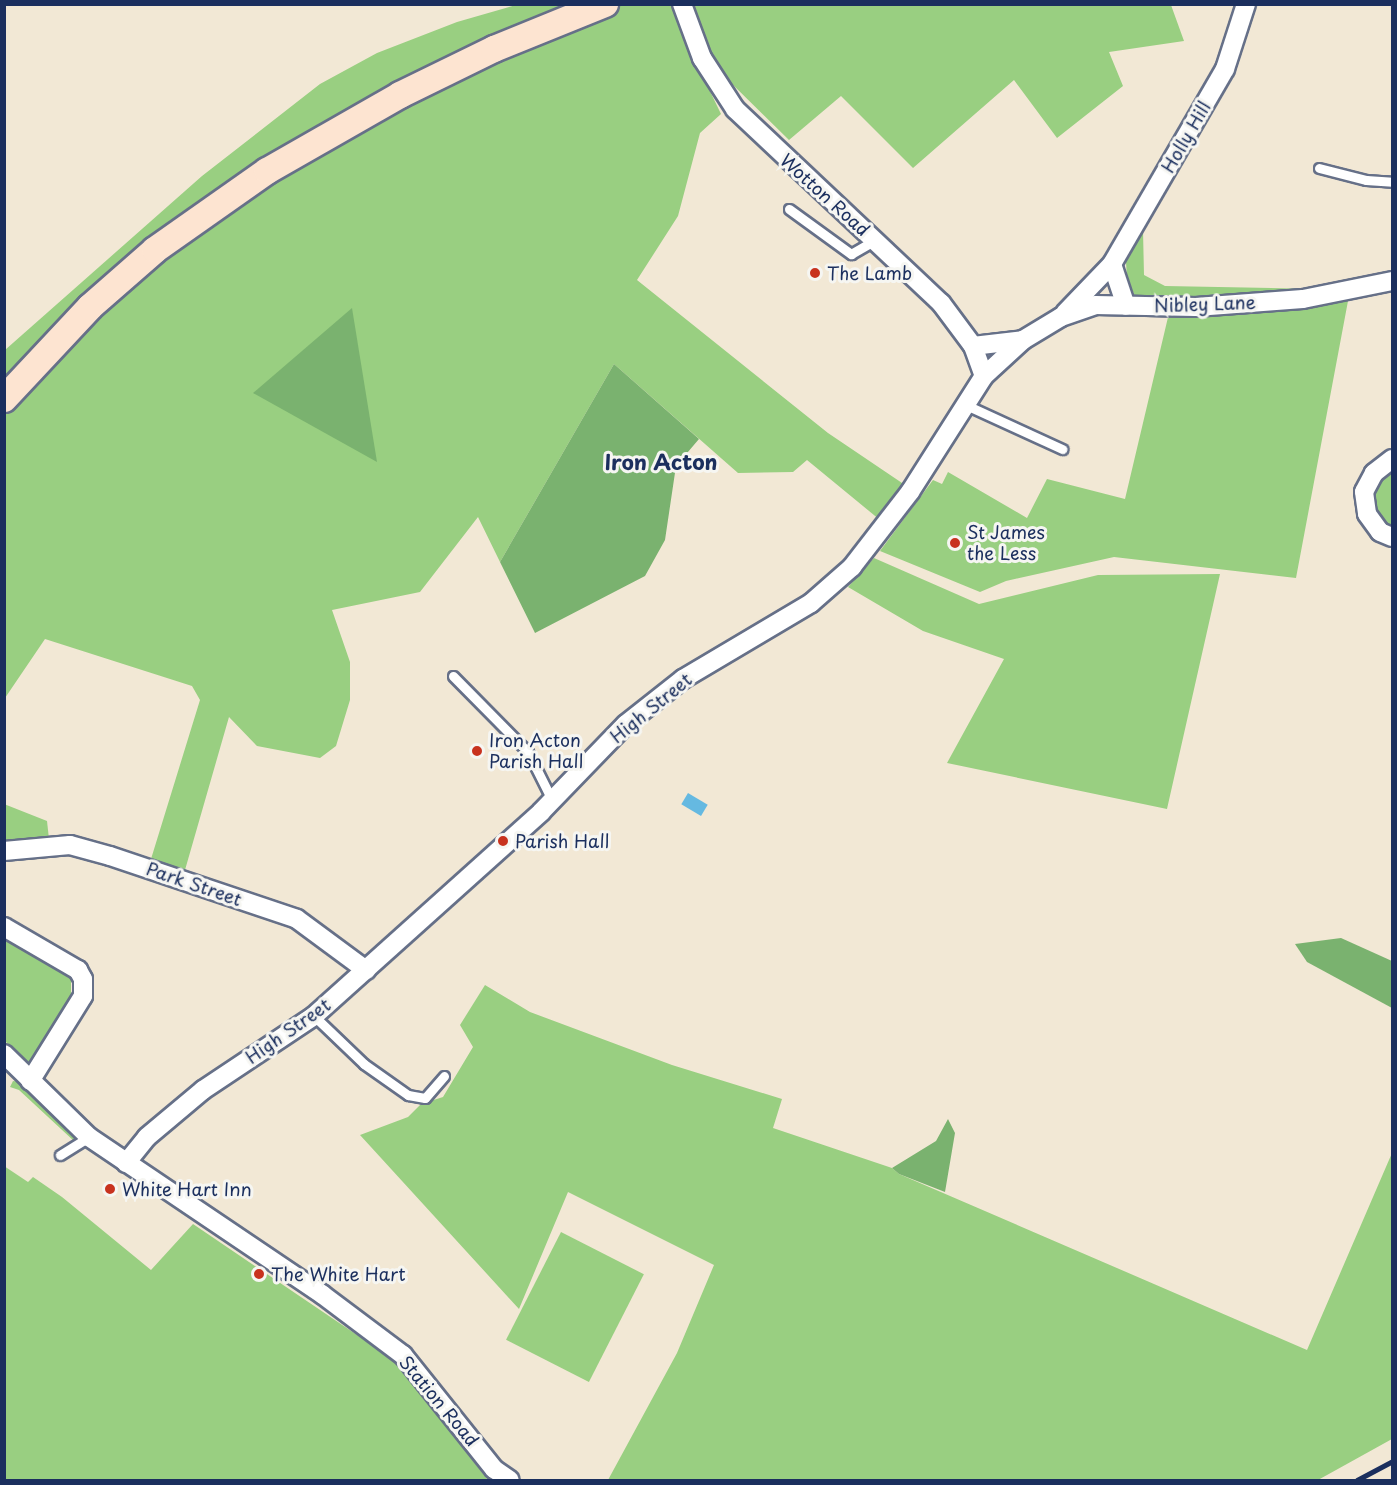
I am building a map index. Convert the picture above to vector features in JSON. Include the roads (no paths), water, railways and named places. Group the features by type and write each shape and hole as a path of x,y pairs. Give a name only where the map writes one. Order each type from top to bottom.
{"main road":[{"path":"4,399 90,308 155,250 267,171 410,90 494,49 605,4"}],"street":[{"name":"Wotton Road","path":"682,4 702,58 735,109 941,303 973,346 984,376"},
{"name":"Holly Hill","path":"1061,317 1113,264 1225,69 1246,4"},
{"path":"1113,264 1126,306"},
{"name":"Nibley Lane","path":"984,376 1023,340 1061,317 1095,305 1196,307 1303,299 1392,281"},
{"name":"Nibley Lane","path":"973,346 1023,340"},
{"name":"High Street","path":"126,1163 147,1137 203,1090 314,1016 552,800 634,717 683,679 811,603 852,567 910,492 984,376"},
{"path":"1392,459 1374,473 1364,492 1367,514 1380,532 1392,537"},
{"name":"Park Street","path":"4,851 70,845 110,856 297,919 366,970"},
{"path":"4,927 78,970 83,979 83,996 30,1081"},
{"name":"Station Road","path":"4,1054 88,1137 323,1295 403,1355 497,1474 510,1480"}],"lane":[{"path":"1319,168 1366,180 1392,182"},
{"path":"789,210 851,254 875,240"},
{"path":"966,405 1062,449"},
{"path":"453,676 528,752 552,800"},
{"path":"314,1016 364,1064 408,1095 424,1098 444,1076"},
{"path":"60,1155 88,1137"}],"water":[{"path":"688,793 708,805 701,816 681,804"}],"railway":[{"path":"1357,1480 1392,1461"}],"place":[{"name":"The Lamb","path":"815,273"},
{"name":"St James the Less","path":"955,543"},
{"name":"Iron Acton Parish Hall","path":"477,751"},
{"name":"Parish Hall","path":"503,841"},
{"name":"White Hart Inn","path":"110,1189"},
{"name":"The White Hart","path":"259,1274"}],"district":[{"name":"Iron Acton","path":"661,461"}]}
